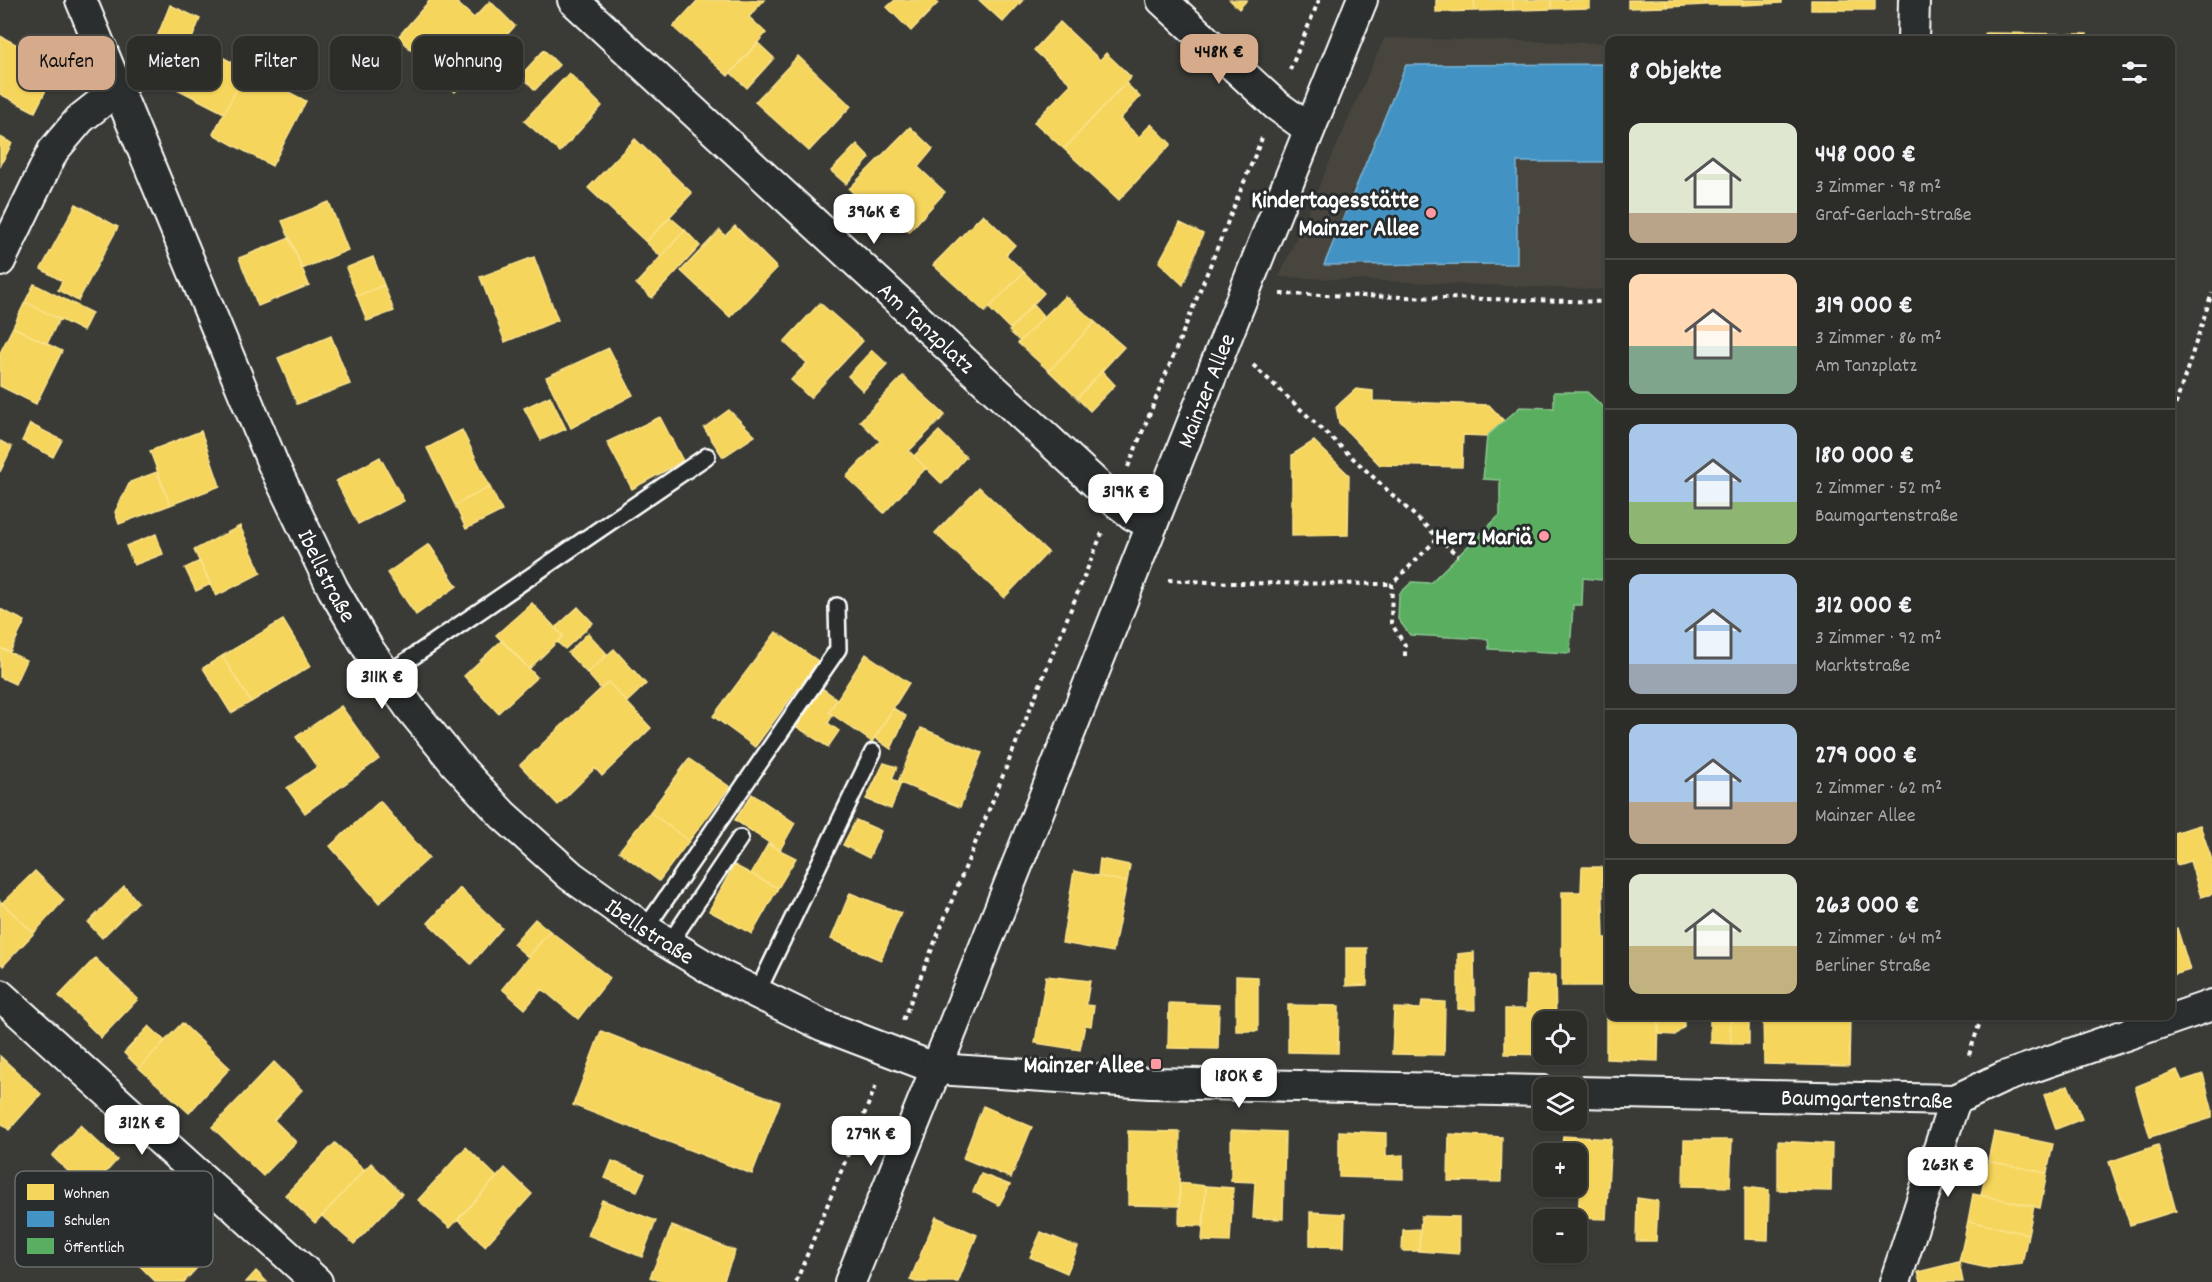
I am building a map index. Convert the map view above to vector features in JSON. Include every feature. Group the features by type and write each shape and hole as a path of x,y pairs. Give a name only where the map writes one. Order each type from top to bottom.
{"street":[{"name":"Am Tanzplatz","path":"573,0 1115,501 1133,515 1152,525"},
{"path":"1162,0 1276,105 1310,129"},
{"name":"Mainzer Allee","path":"850,1282 1362,0"},
{"path":"1913,36 1914,0"},
{"name":"Ibellstraße","path":"90,4 118,89 273,464 333,590 386,675 410,708 455,763 503,815 571,876 657,937 722,976 822,1025 937,1069"},
{"path":"0,261 53,151 80,119 118,89"},
{"path":"0,995 194,1171"},
{"name":"Baumgartenstraße","path":"2175,1018 2212,1005"},
{"name":"Baumgartenstraße","path":"1587,1092 1955,1100 2004,1077 2169,1020"},
{"path":"937,1069 1150,1083 1533,1091"},
{"path":"1895,1282 1955,1100"},
{"path":"213,1188 317,1282"}],"lane":[{"path":"386,675 707,456"},
{"path":"657,937 838,650 837,606"},
{"path":"757,993 873,752"},
{"path":"657,937 740,838"}],"path":[{"path":"796,1282 1318,0"},
{"path":"1206,275 1244,291 1302,296 1605,302"},
{"path":"2175,407 2212,293"},
{"path":"1226,341 1458,556"},
{"path":"1405,656 1405,645 1391,623 1392,584 1439,537"},
{"path":"1131,579 1232,583 1392,584"}],"shaded area":[{"path":"1384,38 1605,43 1605,290 1279,277"}],"building: Wohnen":[{"path":"430,0 454,0 474,18 490,1 515,26 506,36 413,36 413,51 399,36"},
{"path":"698,0 764,0 749,17 766,33 728,76 673,27"},
{"path":"895,0 935,0 938,3 911,31 887,7"},
{"path":"979,0 1023,0 1003,22"},
{"path":"1230,0 1247,0 1239,9"},
{"path":"1436,0 1474,0 1475,11 1436,12"},
{"path":"1474,0 1513,0 1513,10 1475,11"},
{"path":"1513,0 1551,0 1552,9 1513,10"},
{"path":"1551,0 1590,0 1590,8 1552,9"},
{"path":"1628,0 1666,0 1666,7 1628,8"},
{"path":"1666,0 1705,0 1705,5 1666,7"},
{"path":"1705,0 1743,0 1743,5 1705,5"},
{"path":"1743,0 1782,0 1782,3 1743,5"},
{"path":"1811,0 1875,0 1875,10 1811,10"},
{"path":"170,5 200,19 193,36 157,36"},
{"path":"1060,22 1100,60 1106,53 1131,77 1064,149 1034,122 1071,84 1034,50"},
{"path":"1985,33 2087,34 2087,36 1985,36"},
{"path":"0,36 18,45 18,90 46,90 35,112 0,94"},
{"path":"758,43 774,58 747,88 731,73"},
{"path":"544,50 559,65 535,90 523,77 523,73"},
{"path":"221,56 233,63 233,90 236,90 224,113 179,90 221,90"},
{"path":"798,56 851,106 809,151 755,102"},
{"path":"569,73 602,106 560,152 524,121"},
{"path":"1126,83 1140,97 1120,119 1139,137 1151,124 1171,144 1119,200 1064,149"},
{"path":"236,90 285,90 306,101 272,166 213,134"},
{"path":"910,127 933,149 918,167 945,192 909,232 878,204 872,210 849,189"},
{"path":"0,137 12,143 0,167"},
{"path":"635,139 692,193 646,242 588,188"},
{"path":"857,144 870,158 846,184 831,171"},
{"path":"329,202 348,250 302,269 282,221"},
{"path":"76,204 118,227 78,301 58,290 62,281 41,269"},
{"path":"983,214 1015,245 1006,255 1024,272 985,312 933,265"},
{"path":"670,217 685,230 661,257 646,242"},
{"path":"1180,223 1203,234 1183,285 1159,262"},
{"path":"735,226 777,268 730,317 681,271 720,230 725,236"},
{"path":"685,230 700,246 652,298 636,284"},
{"path":"290,238 309,285 258,306 239,258"},
{"path":"373,257 384,285 357,296 346,268"},
{"path":"534,257 558,320 505,342 480,277"},
{"path":"1024,272 1044,293 1010,329 989,308"},
{"path":"34,284 92,313 83,331 25,302"},
{"path":"384,285 394,311 367,321 357,296"},
{"path":"1065,296 1095,322 1049,371 1018,343"},
{"path":"25,302 59,319 47,344 13,327"},
{"path":"820,303 863,341 810,398 791,380 807,363 784,342"},
{"path":"1033,304 1044,317 1020,341 1009,331"},
{"path":"1095,322 1124,347 1077,398 1049,371"},
{"path":"13,327 62,351 36,404 0,386 0,353"},
{"path":"331,336 350,384 297,404 278,358"},
{"path":"609,348 633,395 571,428 546,377"},
{"path":"872,350 887,364 863,391 848,376"},
{"path":"1102,371 1115,385 1090,411 1077,398"},
{"path":"903,376 945,415 909,451 926,468 884,513 846,477 880,441 860,421"},
{"path":"1356,389 1373,391 1373,401 1489,405 1504,421 1487,436 1463,435 1462,467 1380,465 1339,423 1336,407"},
{"path":"550,396 566,429 541,440 524,408"},
{"path":"729,410 755,436 723,457 704,428"},
{"path":"660,417 683,461 632,489 607,442"},
{"path":"30,424 62,440 53,457 22,441"},
{"path":"462,430 490,487 455,505 427,448"},
{"path":"201,431 220,486 170,505 150,451"},
{"path":"939,431 966,457 942,484 914,456"},
{"path":"0,441 12,447 0,472"},
{"path":"1314,441 1349,475 1348,535 1292,536 1292,455"},
{"path":"380,457 404,501 358,524 336,481"},
{"path":"157,472 170,505 119,524 115,512 130,482"},
{"path":"490,487 502,511 466,529 455,505"},
{"path":"979,487 1048,552 1004,598 935,533"},
{"path":"240,526 261,573 216,596 194,550"},
{"path":"156,534 163,554 134,565 126,546"},
{"path":"429,544 457,586 416,615 387,573"},
{"path":"200,561 211,584 196,591 185,568"},
{"path":"532,603 563,636 529,669 496,635"},
{"path":"578,607 593,623 565,649 557,642 563,636 555,628"},
{"path":"0,609 25,621 10,652 0,648"},
{"path":"283,620 311,666 251,702 222,656"},
{"path":"776,632 818,661 755,747 713,716"},
{"path":"588,633 607,654 587,673 568,653"},
{"path":"502,640 537,677 498,713 464,676"},
{"path":"0,648 26,660 15,684 0,677"},
{"path":"614,649 646,684 627,702 608,682 601,689 587,673"},
{"path":"866,654 909,683 872,742 829,712"},
{"path":"222,656 251,702 231,713 203,668"},
{"path":"608,682 651,728 602,776 595,768 558,805 520,765"},
{"path":"822,688 837,699 829,712 833,715 828,723 839,731 828,747 797,727"},
{"path":"341,706 379,759 305,813 287,788 317,767 296,737"},
{"path":"893,708 906,716 891,749 875,738"},
{"path":"921,728 982,753 960,807 898,782"},
{"path":"689,759 730,787 689,841 650,812"},
{"path":"884,763 897,767 892,779 901,783 891,809 866,799"},
{"path":"752,794 795,823 780,850 735,820"},
{"path":"380,801 429,858 379,903 330,846"},
{"path":"650,812 689,841 659,881 619,851"},
{"path":"856,820 881,831 869,858 843,845"},
{"path":"2200,825 2212,860 2212,894 2201,897 2190,861 2177,865 2175,832"},
{"path":"768,844 796,858 778,888 751,874"},
{"path":"1100,859 1130,865 1127,882 1098,876"},
{"path":"734,865 778,888 752,934 709,911"},
{"path":"1582,867 1602,867 1605,986 1562,986 1562,892 1581,892"},
{"path":"35,871 64,900 34,933 2,903"},
{"path":"1074,871 1127,882 1113,952 1062,943"},
{"path":"124,886 138,902 102,938 88,923"},
{"path":"460,888 502,928 471,964 428,923"},
{"path":"850,893 901,913 881,960 831,939"},
{"path":"0,901 34,933 3,966 0,963"},
{"path":"535,919 550,931 528,957 513,944"},
{"path":"2177,928 2190,970 2175,974 2175,929"},
{"path":"550,931 610,978 578,1019 542,989 525,1009 502,989"},
{"path":"1346,948 1367,948 1367,985 1346,986"},
{"path":"1474,952 1475,1010 1458,1009 1458,954"},
{"path":"95,958 138,999 101,1038 59,996"},
{"path":"1555,975 1556,1011 1533,1011 1533,1055 1505,1054 1505,1009 1526,1009 1527,976"},
{"path":"1046,976 1090,981 1086,1005 1094,1006 1091,1026 1085,1025 1080,1050 1035,1043"},
{"path":"1236,976 1258,977 1258,1031 1236,1031"},
{"path":"1422,1001 1445,1002 1444,1055 1392,1054 1394,1008 1421,1009"},
{"path":"1169,1003 1219,1005 1218,1049 1168,1048"},
{"path":"1288,1005 1339,1006 1338,1053 1288,1052"},
{"path":"1606,1020 1659,1020 1658,1061 1606,1059"},
{"path":"1659,1020 1684,1020 1684,1027 1675,1035 1658,1034"},
{"path":"1710,1020 1730,1020 1731,1044 1710,1043"},
{"path":"1730,1020 1749,1020 1749,1044 1731,1044"},
{"path":"1763,1020 1850,1020 1849,1066 1764,1064"},
{"path":"182,1023 230,1068 189,1113 139,1068"},
{"path":"149,1026 165,1041 139,1068 124,1053"},
{"path":"601,1031 780,1102 752,1174 573,1105"},
{"path":"0,1056 41,1094 9,1130 0,1122"},
{"path":"274,1062 302,1090 274,1120 296,1142 263,1176 212,1127"},
{"path":"2177,1070 2182,1081 2203,1074 2212,1109 2212,1118 2150,1137 2135,1087"},
{"path":"2068,1085 2082,1119 2056,1129 2044,1095"},
{"path":"983,1106 1032,1127 1011,1178 963,1158"},
{"path":"80,1125 117,1160 107,1171 68,1171 52,1156"},
{"path":"1231,1130 1285,1132 1283,1219 1253,1218 1255,1182 1231,1181"},
{"path":"1128,1131 1180,1132 1179,1206 1128,1205"},
{"path":"1339,1131 1386,1133 1386,1156 1403,1155 1403,1179 1339,1177"},
{"path":"1994,1132 2053,1144 2047,1173 1988,1161"},
{"path":"1449,1134 1502,1137 1501,1182 1448,1181"},
{"path":"1563,1136 1611,1139 1606,1219 1587,1218 1587,1209 1579,1209 1579,1197 1587,1197 1587,1143 1562,1143"},
{"path":"1684,1140 1732,1140 1730,1187 1683,1186"},
{"path":"1778,1141 1832,1144 1831,1191 1778,1190"},
{"path":"335,1143 365,1170 315,1223 285,1195"},
{"path":"2158,1145 2176,1211 2130,1225 2109,1162"},
{"path":"466,1147 497,1177 450,1228 418,1200"},
{"path":"612,1161 645,1174 637,1191 605,1178"},
{"path":"1988,1161 2047,1173 2040,1208 1981,1195"},
{"path":"371,1163 402,1194 354,1244 322,1216"},
{"path":"505,1168 532,1194 485,1246 458,1219"},
{"path":"981,1174 1010,1185 999,1205 973,1192"},
{"path":"1180,1183 1206,1186 1204,1226 1179,1225"},
{"path":"1206,1186 1233,1188 1230,1242 1202,1241"},
{"path":"1745,1187 1769,1190 1768,1240 1745,1239"},
{"path":"1973,1194 2034,1206 2028,1234 1968,1221"},
{"path":"1637,1198 1658,1201 1656,1241 1636,1241"},
{"path":"602,1200 656,1221 642,1257 588,1235"},
{"path":"1310,1212 1345,1214 1344,1247 1310,1245"},
{"path":"1421,1216 1459,1217 1459,1254 1419,1251"},
{"path":"936,1217 977,1235 958,1282 910,1280"},
{"path":"1968,1221 2028,1234 2022,1264 1988,1268 1959,1262"},
{"path":"672,1226 735,1251 723,1282 663,1282 650,1277"},
{"path":"1420,1229 1419,1251 1402,1251 1403,1230"},
{"path":"1041,1232 1078,1247 1067,1273 1030,1257"},
{"path":"1959,1262 1963,1282 1921,1282 1918,1272"},
{"path":"141,1267 198,1267 184,1282 156,1282"},
{"path":"256,1271 267,1282 246,1282"}],"building: Schulen":[{"name":"Kindertagesstätte Mainzer Allee","path":"1605,64 1605,162 1517,162 1517,264 1324,265 1406,65"}],"building: Öffentlich":[{"name":"Herz Mariä","path":"1554,392 1587,392 1605,408 1605,576 1601,580 1583,578 1582,605 1573,605 1570,653 1489,649 1488,639 1410,635 1398,619 1399,594 1412,582 1430,583 1500,515 1500,480 1483,479 1487,436 1520,407 1554,408"}],"place":[{"name":"Kindertagesstätte Mainzer Allee","path":"1431,213"},
{"name":"Herz Mariä","path":"1544,536"},
{"name":"Mainzer Allee","path":"1156,1064"}]}
